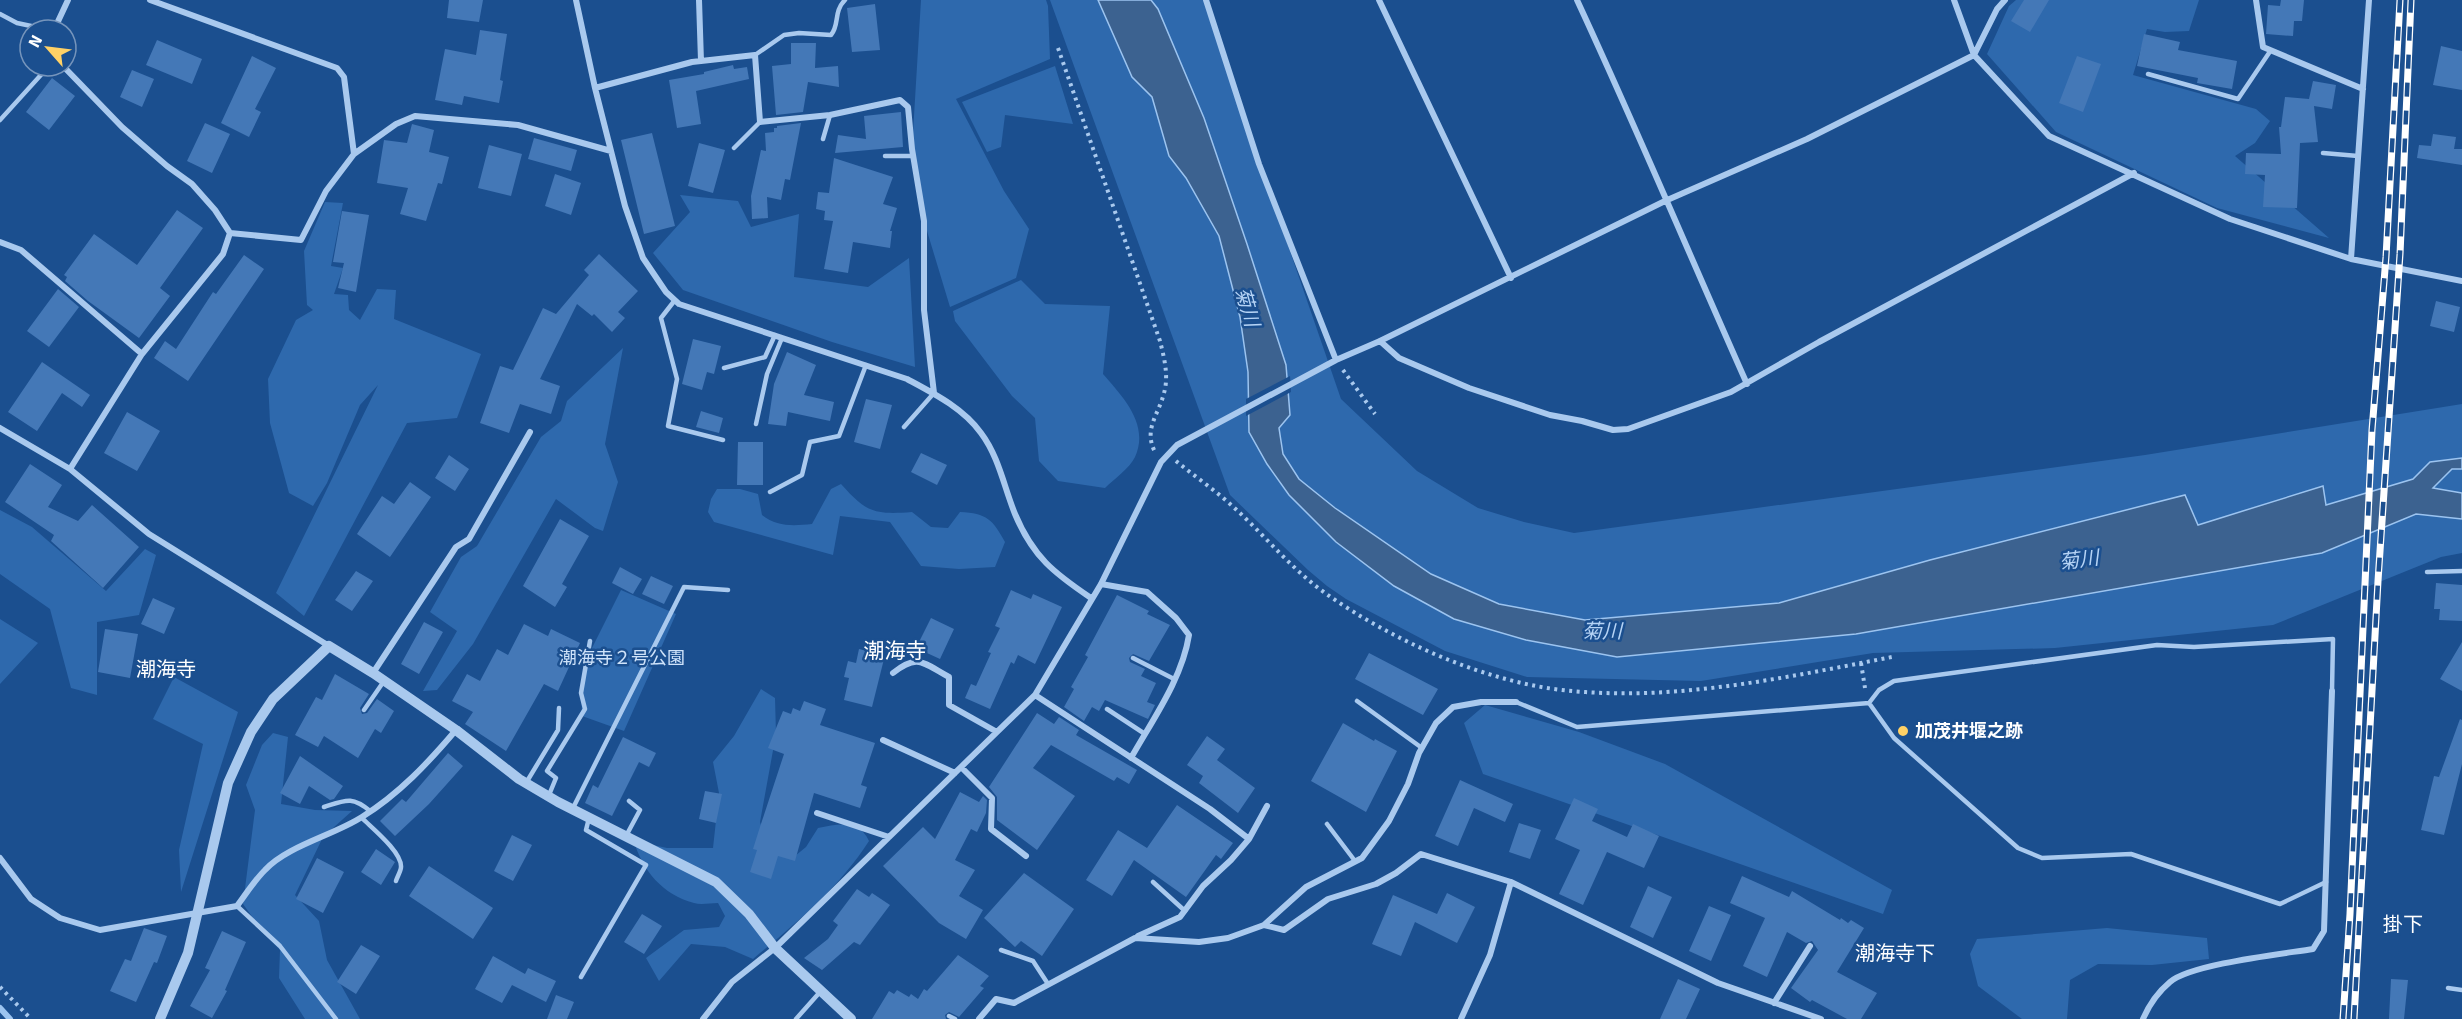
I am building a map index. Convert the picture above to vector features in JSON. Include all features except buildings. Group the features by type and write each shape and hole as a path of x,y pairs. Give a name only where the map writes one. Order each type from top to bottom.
{"street":[{"path":"58,18 68,0"},
{"path":"150,0 337,68 344,78 354,154"},
{"path":"576,0 595,88 625,206 643,258 666,292 679,304 907,379 934,393 957,409 981,433 997,462 1015,514 1028,542 1053,572 1091,598"},
{"path":"699,0 701,61"},
{"path":"1206,0 1259,164 1336,360"},
{"path":"1379,0 1511,278"},
{"path":"1577,0 1630,114 1665,201 1747,384"},
{"path":"1954,0 1974,55 2049,136 2230,219 2351,259 2462,281"},
{"path":"703,1019 732,982 775,948 1035,695 1101,584 1161,462 1177,445 1336,360 1511,278 1665,201 1807,139 1974,55 1997,9 2005,0"},
{"path":"2256,0 2263,47 2363,89"},
{"path":"2351,259 2369,0"},
{"path":"595,88 701,61 755,55 760,122 830,115 900,100 908,107 913,156 924,221 924,310 934,393"},
{"path":"75,78 122,127 167,166 192,184 215,210 230,233"},
{"path":"230,233 300,240 326,192 354,154 396,124 415,116 518,125 611,151"},
{"path":"1380,341 1400,358 1469,388 1514,401 1550,415 1614,430 1628,429 1731,392 1747,384 1819,342 2134,173"},
{"path":"70,469 142,354 223,254 230,233"},
{"path":"0,242 21,250 142,354"},
{"path":"0,428 70,469 149,534 373,673 548,797 716,882 749,914 775,948 852,1019"},
{"path":"373,673 456,547 469,539 530,432"},
{"path":"1101,584 1147,592 1176,618 1189,635 1187,651 1174,679 1131,758"},
{"path":"160,1019 188,953 228,783 250,732 273,699 328,646"},
{"path":"893,673 907,662 916,660 949,677 948,705 998,732"},
{"path":"2144,1019 2148,1005 2171,981 2195,969 2313,949 2324,931 2332,691"},
{"path":"1035,695 1210,809 1249,840"},
{"path":"1135,938 1199,942 1228,938 1264,925 1306,887 1362,858 1389,821 1408,784 1422,748 1436,723 1453,707 1481,702 1516,702"},
{"path":"0,858 31,899 60,918 100,930 198,915 237,906 266,868 291,852 362,818 405,786 456,730"},
{"path":"883,740 955,773"},
{"path":"961,767 993,798 991,830 1026,856"},
{"path":"979,1019 996,999 1014,1003 1135,938 1180,917 1203,886 1249,840 1267,806"},
{"path":"817,813 889,837"},
{"path":"1264,925 1284,930 1328,899 1376,884 1396,873 1421,854 1511,882 1718,983 1821,1019"},
{"path":"1461,1019 1490,955 1511,882"},
{"path":"1774,1003 1810,946"}],"lane":[{"path":"755,55 784,35 831,34 834,31 836,12 845,0"},
{"path":"0,14 18,23"},
{"path":"2148,74 2238,99 2271,50"},
{"path":"0,120 37,78"},
{"path":"823,139 830,115"},
{"path":"734,148 760,122"},
{"path":"2323,153 2358,156"},
{"path":"885,156 913,156"},
{"path":"675,300 661,318 677,379 668,426 723,440"},
{"path":"724,368 765,357 775,335"},
{"path":"756,424 767,374 782,338"},
{"path":"770,492 802,475 810,442 839,436 866,365"},
{"path":"904,427 934,393"},
{"path":"2427,572 2462,571"},
{"path":"572,810 684,587 728,590"},
{"path":"1516,702 1577,727 1869,703 1880,690 1894,681 2157,645 2194,647 2332,639 2332,691"},
{"path":"548,797 556,778 547,771 585,709 581,693 590,641"},
{"path":"1133,658 1174,679"},
{"path":"364,710 384,681"},
{"path":"1357,701 1422,748"},
{"path":"1869,703 1894,738 2018,848 2042,858 2131,854 2280,904 2326,882"},
{"path":"526,783 558,729 559,708"},
{"path":"1107,709 1144,734"},
{"path":"324,807 346,800 359,802 370,812"},
{"path":"626,836 640,810 629,801"},
{"path":"362,818 400,859 401,868 396,881"},
{"path":"581,977 646,865 586,830 589,818"},
{"path":"1327,824 1355,861"},
{"path":"1153,882 1185,911"},
{"path":"237,906 279,946 336,1019"},
{"path":"1001,950 1034,961 1048,984"},
{"path":"2448,988 2462,990"},
{"path":"796,1019 820,991"},
{"path":"949,1016 955,1019"}],"path":[{"path":"1058,48 1162,349 1165,364 1165,392 1149,431 1153,449 1161,462"},
{"path":"1336,360 1375,414"},
{"path":"1168,455 1229,502 1292,565 1322,591 1346,607 1440,658 1522,683 1572,692 1673,693 1892,657"},
{"path":"1861,663 1869,703"},
{"path":"0,987 31,1019"}],"green space":[{"path":"921,0 1046,0 1048,6 1050,59 956,99 1004,191 1029,229 1016,278 950,307 924,221 912,149"},
{"path":"1050,0 1208,0 1253,144 1341,399 1417,471 1478,508 1524,522 1574,533 2145,455 2462,404 2462,553 2441,557 2273,625 2055,648 1873,653 1701,681 1527,677 1445,651 1346,599 1327,586 1230,495"},
{"path":"2016,0 2199,0 2189,31 2165,32 2147,29 2133,75 2256,109 2270,121 2255,143 2235,156 2329,238 2217,208 2056,132 1987,54 2009,6"},
{"path":"1055,66 1073,124 1005,115 1001,147 987,152 962,102"},
{"path":"680,195 738,201 751,227 799,214 794,277 868,287 909,258 915,367 832,342 683,290 653,253 690,212"},
{"path":"325,202 343,203 331,266 343,268 334,294 348,295 349,310 360,320 377,289 396,290 394,319 481,354 457,418 407,423 304,616 276,593 378,385 360,405 327,483 313,506 289,493 270,423 268,379 296,320 313,310 307,305 304,251"},
{"path":"1021,280 1045,304 1110,306 1103,374 1132,411 1139,433 1139,445 1129,465 1105,488 1058,481 1039,461 1035,418 1012,396 955,321 953,311"},
{"path":"623,348 605,444 618,482 603,531 595,528 556,499 473,644 437,690 423,691 457,631 430,612 461,557 477,546 541,437 561,421 567,401"},
{"path":"841,484 857,501 872,510 888,513 912,512 931,527 948,528 960,512 983,516 993,523 1005,542 995,567 959,569 921,566 890,522 840,516 833,555 714,522 708,512 711,499 717,489 740,489 758,494 762,515 773,522 792,525 812,524 831,489"},
{"path":"0,510 32,527 106,591 145,549 156,555 139,615 97,622 97,695 71,688 50,609 0,574"},
{"name":"潮海寺２号公園","path":"621,590 676,614 624,731 582,716 581,686 590,652"},
{"path":"0,619 38,643 0,684"},
{"path":"174,677 238,712 181,892 179,850 203,744 153,719"},
{"path":"761,689 775,698 776,734 760,822 766,842 795,856 806,847 818,828 841,825 860,829 869,841 830,890 753,959 725,947 691,944 659,981 646,958 684,930 719,927 725,916 718,903 694,903 664,888 642,862 634,841 667,848 713,848 719,793 713,762 734,736"},
{"path":"1485,705 1579,732 1665,764 1892,890 1883,914 1483,774 1464,723"},
{"path":"273,733 288,737 281,804 315,810 352,811 323,837 295,895 319,921 327,960 360,1019 305,1019 279,978 280,950 263,932 243,904 255,810 246,785 262,745"},
{"path":"2107,928 2207,938 2209,959 2152,965 2098,964 2070,980 2067,1019 2022,1019 1978,986 1970,954 1977,939"}],"water":[{"name":"菊川","path":"1098,0 1151,0 1158,9 1204,118 1286,365 1290,415 1279,428 1283,454 1299,479 1335,508 1431,574 1499,604 1585,620 1779,603 1930,560 2185,495 2198,525 2323,486 2326,505 2413,479 2430,462 2462,458 2462,469 2452,469 2433,488 2462,493 2462,519 2416,514 2322,553 1856,634 1617,657 1526,640 1454,619 1394,586 1336,542 1289,495 1267,464 1249,432 1248,372 1240,317 1219,236 1186,178 1169,156 1152,97 1132,77"}],"pier":[{"path":"1290,376 1291,392 1246,416 1246,399"}],"waterway":[{"path":"0,1008 10,1019"}],"railway":[{"path":"2343,1019 2350,914 2372,430 2386,257 2400,0"},
{"path":"2354,1019 2378,581 2400,254 2411,0"}],"place":[{"name":"加茂井堰之跡","path":"1903,731"}],"district":[{"name":"潮海寺","path":"895,651"},
{"name":"潮海寺","path":"166,669"},
{"name":"掛下","path":"2403,924"},
{"name":"潮海寺下","path":"1895,953"}]}
